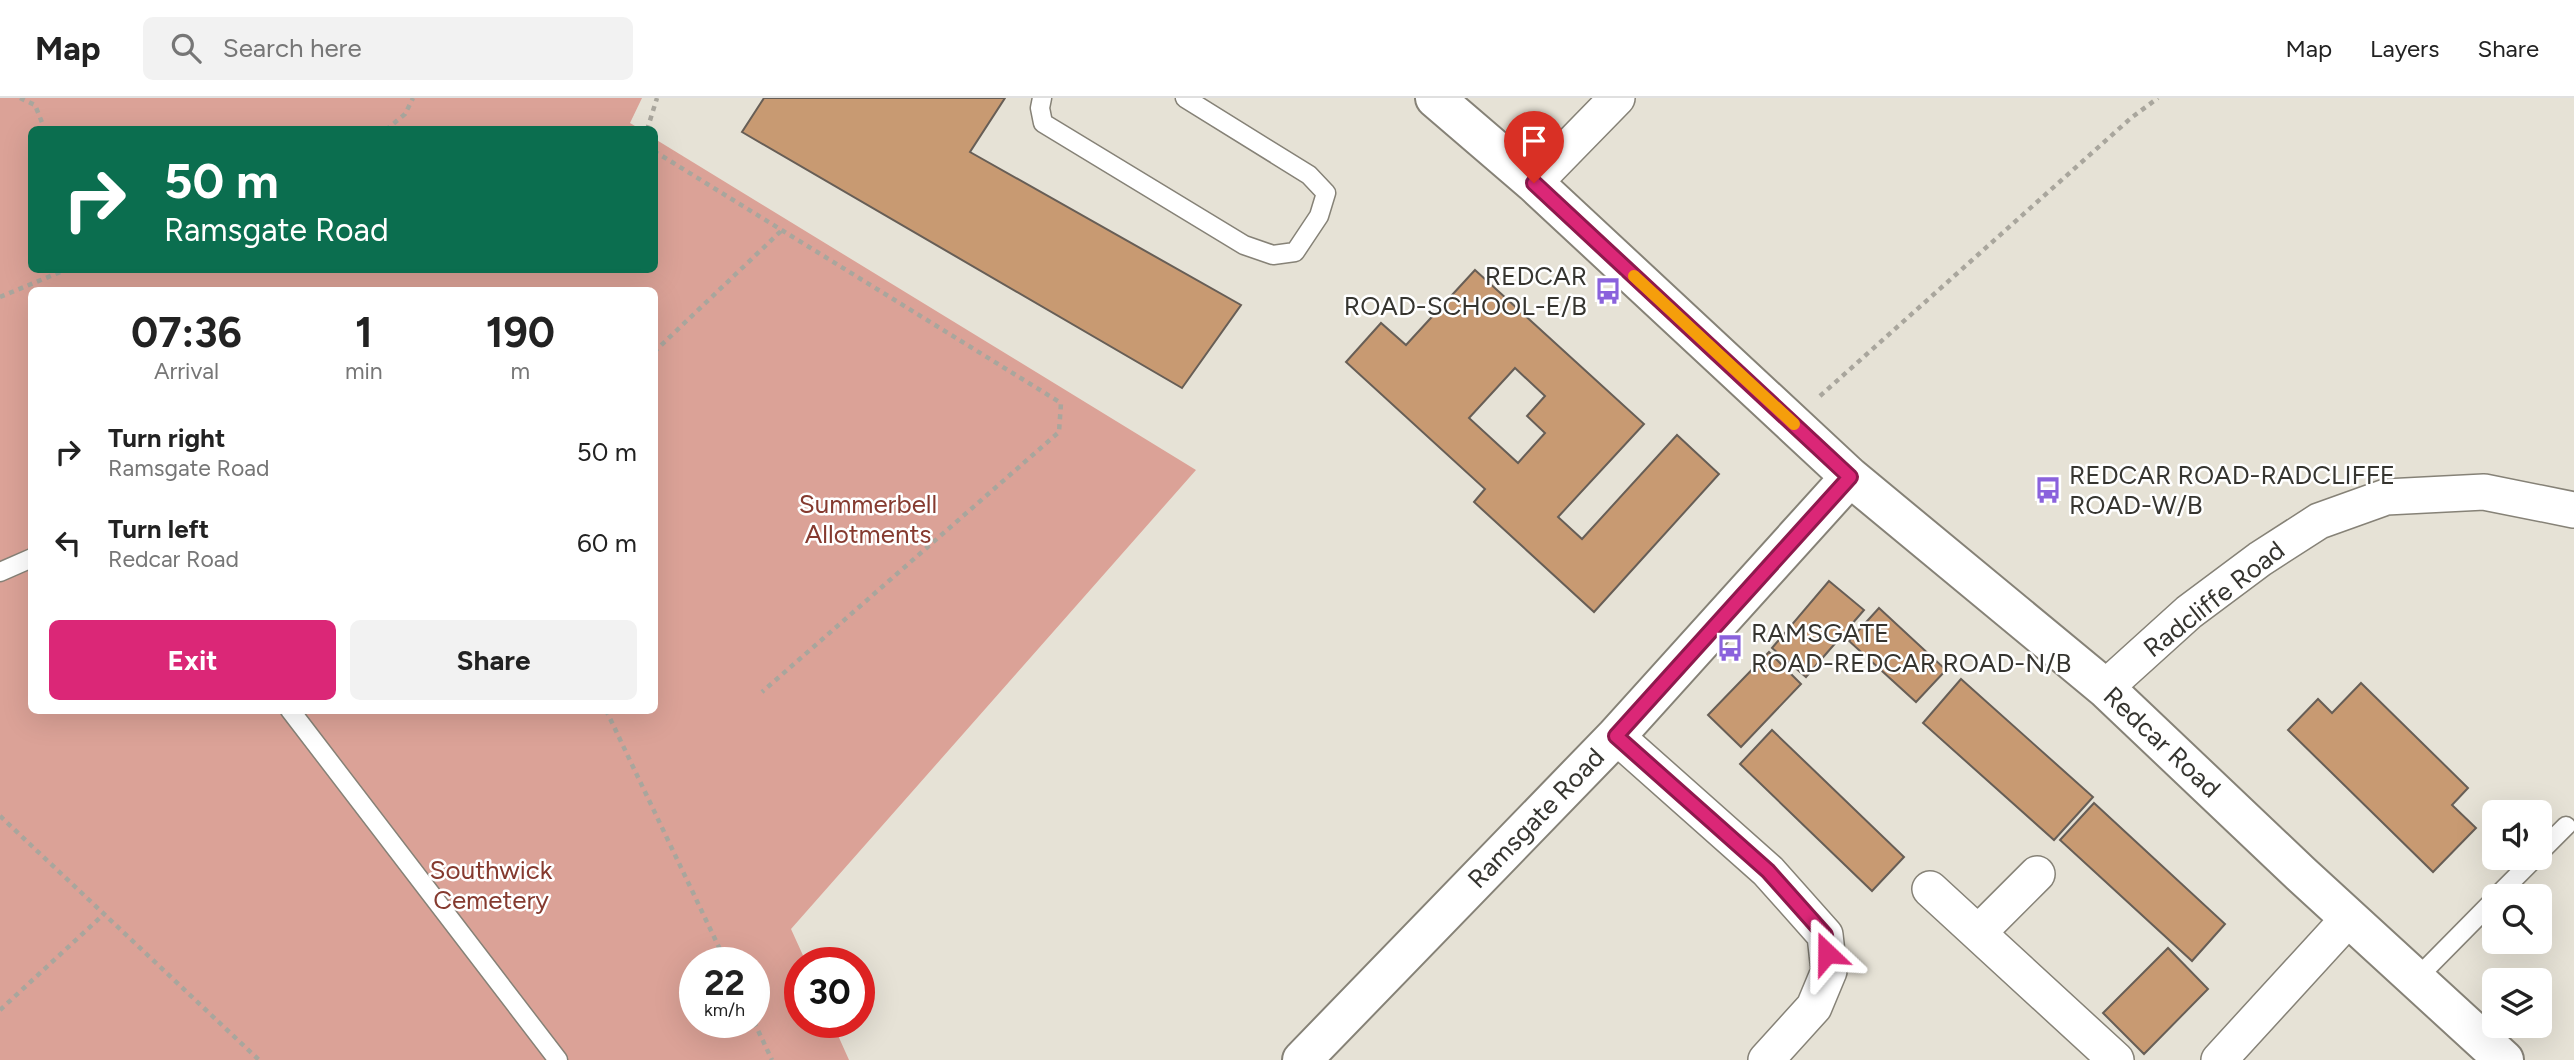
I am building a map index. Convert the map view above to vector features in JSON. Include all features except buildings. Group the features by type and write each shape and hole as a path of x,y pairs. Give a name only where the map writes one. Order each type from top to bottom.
{"street":[{"name":"Redcar Road","path":"1435,98 1534,183 1850,477 2105,688 2504,1060"},
{"path":"1534,183 1617,98"},
{"name":"Ramsgate Road","path":"1302,1060 1616,736 1850,477"},
{"name":"Radcliffe Road","path":"2105,688 2189,612 2260,559 2319,521 2386,497 2484,492 2574,510"},
{"path":"1616,736 1768,871 1825,935 1829,971 1814,1007 1766,1060"},
{"path":"1978,933 2037,874"},
{"path":"1930,889 2116,1060"},
{"path":"2219,1060 2349,918"}],"lane":[{"path":"1042,98 1040,108 1043,123 1244,245 1273,255 1295,252 1319,216 1326,193 1308,175 1185,98"},
{"path":"0,572 28,560"},
{"path":"293,714 558,1060"},
{"path":"2552,840 2566,826"},
{"path":"2510,884 2523,870"},
{"path":"2416,979 2482,912"}],"path":[{"path":"20,98 35,105 43,126"},
{"path":"391,126 405,114 413,98"},
{"path":"648,126 657,98"},
{"path":"1792,422 2131,118 2158,98"},
{"path":"658,154 1061,402 1059,432 762,692"},
{"path":"658,348 781,231"},
{"path":"0,297 58,273"},
{"path":"608,714 719,947"},
{"path":"0,816 259,1060"},
{"path":"0,1010 104,914"},
{"path":"762,1038 772,1060"}],"green space":[{"path":"0,98 642,98 630,123 635,126 28,126 28,273 658,273 658,141 1196,470 791,929 799,947 784,947 784,1038 839,1038 849,1060 0,1060"}],"slow traffic":[{"path":"1634,276 1794,424"}],"place":[{"name":"REDCAR ROAD-SCHOOL-E/B","path":"1608,291"},
{"name":"REDCAR ROAD-RADCLIFFE ROAD-W/B","path":"2048,490"},
{"name":"RAMSGATE ROAD-REDCAR ROAD-N/B","path":"1730,648"}],"route":[{"path":"1534,183 1850,477 1616,736 1768,871 1825,935 1827,953"}],"park label":[{"name":"Summerbell Allotments","path":"868,519"},
{"name":"Southwick Cemetery","path":"491,885"}]}
